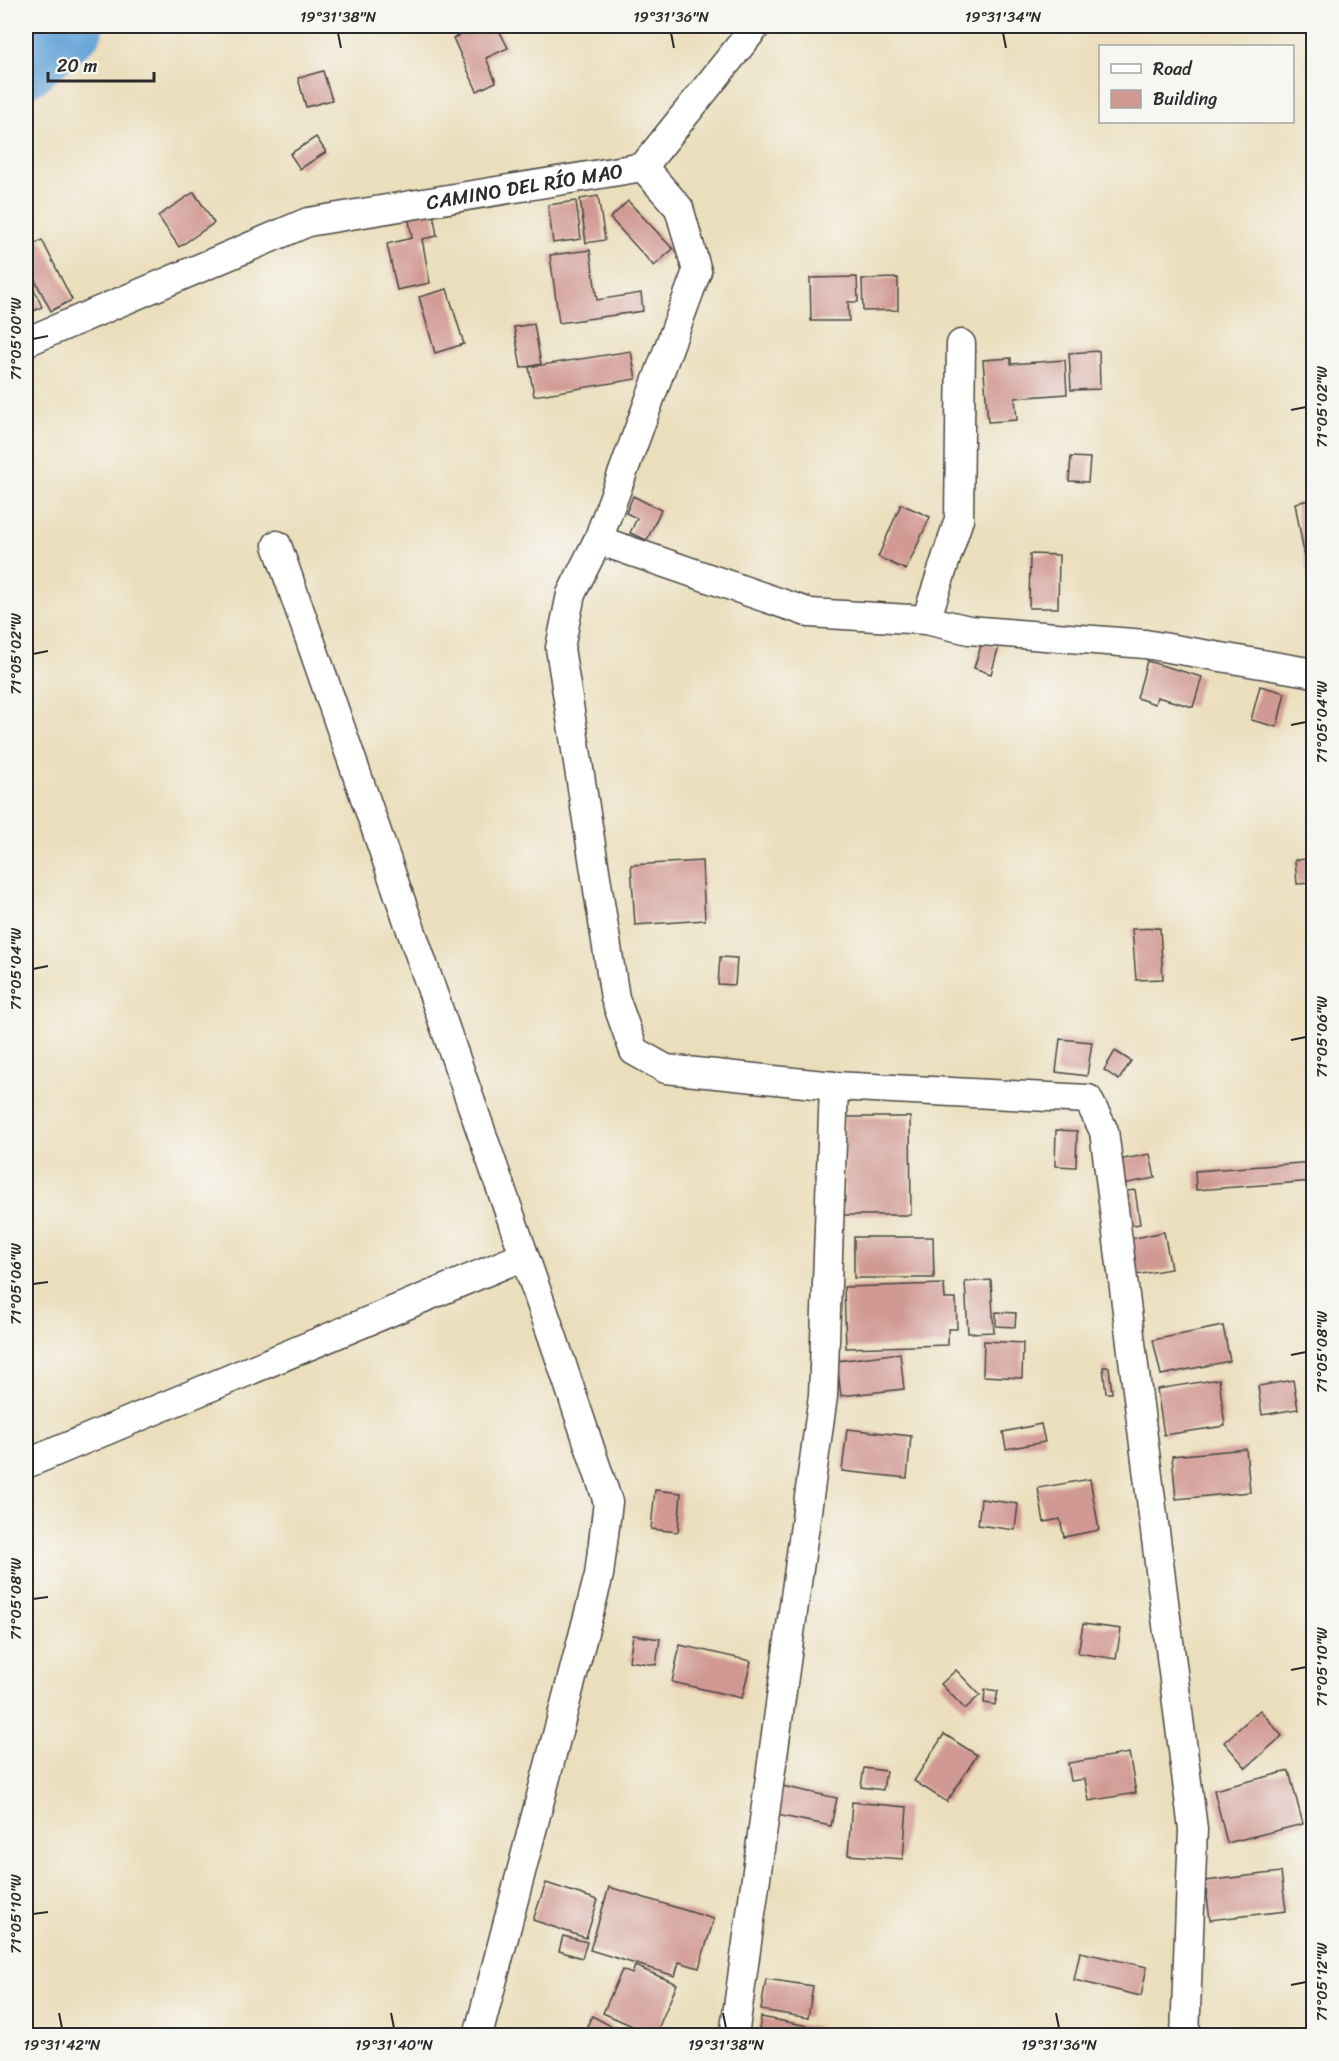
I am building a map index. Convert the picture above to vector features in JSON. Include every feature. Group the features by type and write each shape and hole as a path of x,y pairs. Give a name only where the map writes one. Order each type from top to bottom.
{"street":[{"path":"643,167 756,26"},
{"name":"CAMINO DEL RÍO MAO","path":"26,342 308,222 643,167 680,208 697,271 598,540 571,594 560,648 615,998 634,1051 666,1069 834,1086 1088,1099 1104,1131 1193,1829 1185,2036"},
{"path":"926,620 959,519 961,344"},
{"path":"598,540 810,613 926,620 969,630 1145,644 1314,673"},
{"path":"277,545 608,1502 599,1575 478,2036"},
{"path":"734,2036 823,1396 834,1086"},
{"path":"26,1464 524,1256"}],"building":[{"path":"480,26 497,26 508,48 486,58 496,82 477,91 453,38"},
{"path":"323,71 332,100 306,107 298,78"},
{"path":"316,137 326,152 300,169 290,154"},
{"path":"194,192 214,223 179,247 158,216"},
{"path":"598,196 605,240 586,243 580,199"},
{"path":"576,201 581,239 553,243 548,205"},
{"path":"628,201 673,249 654,266 610,218"},
{"path":"433,212 437,236 422,239 430,283 397,290 387,244 412,238 408,215"},
{"path":"42,240 72,300 51,311 26,263 26,249"},
{"path":"590,250 597,300 641,293 643,311 559,323 550,255"},
{"path":"26,272 42,307 26,315"},
{"path":"857,277 858,302 848,302 849,321 811,321 810,278"},
{"path":"898,278 898,310 863,311 862,279"},
{"path":"447,289 464,344 435,353 419,297"},
{"path":"534,324 541,364 521,368 514,327"},
{"path":"631,351 636,379 534,396 529,367"},
{"path":"1099,351 1100,389 1071,390 1069,353"},
{"path":"1011,358 1011,364 1065,360 1067,394 1015,398 1017,420 988,422 983,360"},
{"path":"1071,457 1090,458 1088,482 1069,481"},
{"path":"633,496 661,510 647,540 630,533 637,518 626,513"},
{"path":"1314,499 1314,598 1312,598 1295,503"},
{"path":"901,504 930,517 906,570 878,557"},
{"path":"1030,554 1059,555 1058,608 1029,608"},
{"path":"982,642 999,646 991,674 974,668"},
{"path":"1147,661 1202,677 1193,707 1157,697 1155,704 1137,698"},
{"path":"1260,686 1285,693 1277,727 1251,720"},
{"path":"1310,859 1312,883 1297,884 1295,860"},
{"path":"702,861 705,920 635,925 631,865"},
{"path":"1160,928 1163,979 1136,980 1132,929"},
{"path":"720,957 737,958 735,985 718,984"},
{"path":"1060,1039 1092,1042 1087,1076 1056,1072"},
{"path":"1115,1051 1131,1061 1119,1080 1104,1070"},
{"path":"844,1117 910,1117 911,1215 844,1215"},
{"path":"1056,1130 1077,1131 1076,1167 1055,1166"},
{"path":"1150,1154 1155,1178 1122,1184 1118,1160"},
{"path":"1314,1162 1314,1181 1196,1190 1195,1171"},
{"path":"1135,1190 1140,1224 1124,1227 1119,1192"},
{"path":"1164,1232 1171,1269 1136,1275 1130,1239"},
{"path":"854,1237 933,1237 934,1278 854,1278"},
{"path":"991,1280 994,1332 968,1333 965,1282"},
{"path":"944,1284 945,1299 956,1299 957,1329 948,1329 948,1345 846,1348 844,1287"},
{"path":"996,1312 1016,1313 1015,1327 996,1326"},
{"path":"1223,1326 1230,1361 1161,1375 1153,1340"},
{"path":"984,1341 1023,1343 1022,1378 983,1376"},
{"path":"900,1353 904,1389 841,1396 837,1361"},
{"path":"1103,1367 1109,1367 1112,1393 1106,1393"},
{"path":"1219,1379 1225,1426 1164,1435 1157,1389"},
{"path":"1293,1380 1298,1409 1262,1415 1258,1386"},
{"path":"1041,1424 1045,1442 1006,1449 1003,1432"},
{"path":"847,1429 911,1436 907,1478 842,1471"},
{"path":"1246,1449 1250,1492 1176,1499 1172,1456"},
{"path":"1090,1479 1099,1530 1064,1537 1060,1519 1044,1522 1038,1488"},
{"path":"655,1490 681,1493 678,1532 651,1529"},
{"path":"981,1499 1018,1504 1015,1530 978,1525"},
{"path":"1083,1624 1121,1629 1116,1659 1078,1653"},
{"path":"633,1635 660,1639 656,1665 629,1661"},
{"path":"680,1645 751,1661 742,1698 672,1682"},
{"path":"956,1670 980,1695 965,1709 941,1684"},
{"path":"985,1689 998,1691 995,1705 984,1703"},
{"path":"1260,1710 1282,1736 1246,1768 1224,1742"},
{"path":"944,1734 977,1755 947,1802 914,1781"},
{"path":"1129,1753 1136,1793 1089,1801 1085,1779 1071,1781 1068,1763"},
{"path":"864,1768 886,1771 883,1790 861,1787"},
{"path":"1289,1771 1303,1824 1227,1843 1214,1790"},
{"path":"782,1786 837,1798 831,1826 777,1815"},
{"path":"852,1802 907,1807 903,1859 848,1855"},
{"path":"1281,1872 1286,1911 1210,1920 1205,1881"},
{"path":"546,1883 598,1900 586,1938 533,1920"},
{"path":"609,1887 714,1919 699,1968 679,1962 675,1976 590,1950"},
{"path":"563,1936 587,1942 582,1958 559,1951"},
{"path":"1080,1952 1147,1967 1141,1996 1074,1980"},
{"path":"635,1966 677,1984 655,2036 603,2013 622,1970 632,1974"},
{"path":"766,1979 813,1986 808,2018 761,2010"},
{"path":"592,2016 630,2036 582,2036"},
{"path":"761,2017 840,2032 840,2036 758,2036"}],"waterway":[{"path":"26,65 72,26"}]}
